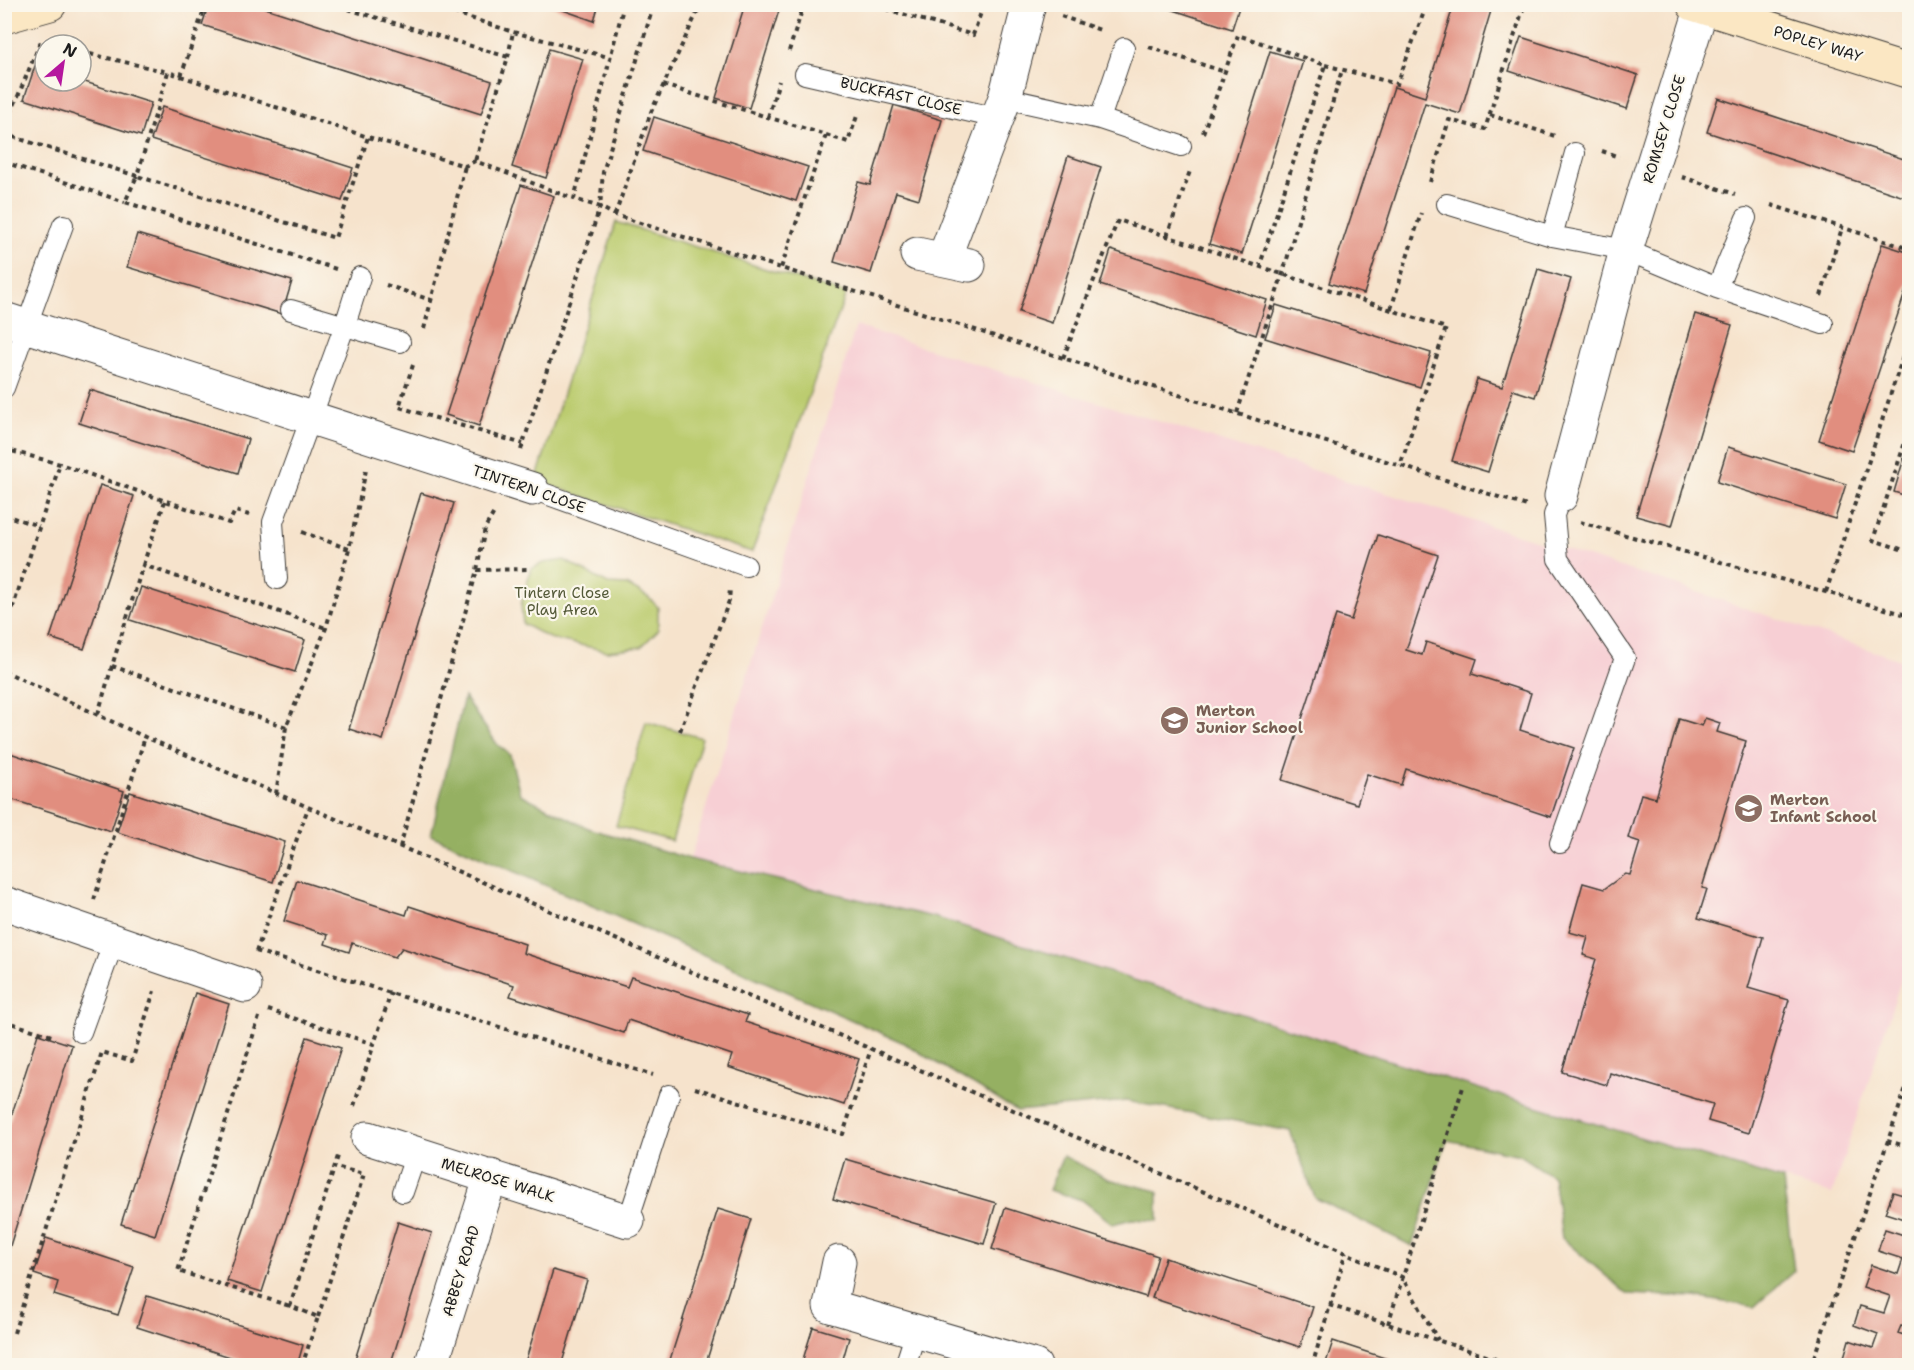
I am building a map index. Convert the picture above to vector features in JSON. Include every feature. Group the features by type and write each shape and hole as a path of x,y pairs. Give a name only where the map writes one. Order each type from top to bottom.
{"street":[{"path":"4,7 9,4"},
{"path":"4,17 50,4"},
{"path":"944,259 1001,108 1029,4"},
{"name":"POPLEY WAY","path":"1697,6 1910,72"},
{"name":"ROMSEY CLOSE","path":"1557,505 1626,250 1697,6"},
{"name":"TINTERN CLOSE","path":"15,322 532,489"},
{"path":"6,907 245,986"},
{"name":"MELROSE WALK","path":"354,1132 628,1221"},
{"name":"ABBEY ROAD","path":"431,1365 491,1176"},
{"path":"839,1262 830,1306 1025,1364"}],"lane":[{"path":"1100,119 1124,48"},
{"name":"BUCKFAST CLOSE","path":"805,74 866,88 1001,108 1100,119 1188,153"},
{"path":"1552,236 1575,153"},
{"path":"1447,204 1552,236 1626,250 1717,288 1818,322"},
{"path":"1717,288 1746,218"},
{"path":"4,388 15,322 63,225"},
{"path":"277,579 273,522 345,325 360,277"},
{"path":"291,310 400,342"},
{"name":"TINTERN CLOSE","path":"532,489 739,564"},
{"path":"1557,505 1558,559 1625,658 1560,843"},
{"path":"81,1032 99,936"},
{"path":"628,1221 672,1086"},
{"path":"403,1192 416,1154"},
{"path":"905,1365 916,1332"}],"path":[{"path":"181,76 206,4"},
{"path":"331,4 508,57"},
{"path":"428,4 513,32 612,58"},
{"path":"574,199 624,4"},
{"path":"416,354 399,407 523,444 600,207 603,172 654,4"},
{"path":"615,215 651,112 701,4"},
{"path":"869,4 973,35 984,4"},
{"path":"1202,137 1238,35 1325,65 1397,84 1427,4"},
{"path":"1429,187 1449,120 1485,129 1524,6"},
{"path":"93,55 168,72 465,166 476,160 508,57 513,32"},
{"path":"33,60 4,132 335,238 368,137"},
{"path":"1260,265 1325,65"},
{"path":"1237,413 1283,273 1342,70"},
{"path":"125,202 137,176 168,72"},
{"path":"663,85 848,142 866,88"},
{"path":"781,268 826,135"},
{"path":"1167,236 1188,153"},
{"path":"476,160 600,207 615,215 1400,466 1557,505 1826,592 1910,616"},
{"path":"4,162 434,300"},
{"path":"423,333 434,300 465,166"},
{"path":"1681,177 1746,197"},
{"path":"1767,204 1910,249"},
{"path":"1391,309 1422,209"},
{"path":"1063,358 1118,220 1260,265 1446,328 1400,466"},
{"path":"1818,322 1842,228"},
{"path":"1826,592 1910,335"},
{"path":"1909,426 1873,540 1910,552"},
{"path":"4,449 60,464 229,523 235,511 349,549"},
{"path":"5,632 60,464"},
{"path":"276,794 286,727 326,628 349,549 366,469 376,473"},
{"path":"98,715 143,565 165,501"},
{"path":"400,847 477,570 485,528 494,513 483,510"},
{"path":"4,515 39,526"},
{"path":"680,731 729,601 739,564"},
{"path":"143,565 326,628"},
{"path":"477,570 531,569"},
{"path":"112,666 286,727"},
{"path":"4,671 145,737 308,808 1402,1277 1438,1340"},
{"path":"99,936 145,737"},
{"path":"245,986 308,808"},
{"path":"256,951 672,1086 843,1134 871,1049"},
{"path":"14,1333 102,1052 132,1061 156,986"},
{"path":"290,1306 335,1167 354,1132 374,1044 391,993"},
{"path":"318,1317 178,1271 262,1008 374,1044"},
{"path":"1810,1365 1910,1076"},
{"path":"1388,1324 1464,1084"},
{"path":"1887,1141 1910,1147"},
{"path":"302,1365 364,1174 335,1167"},
{"path":"1312,1365 1346,1252"},
{"path":"1329,1305 1517,1365"}],"shaded area":[{"name":"Merton Junior School","path":"856,326 1661,580 1909,663 1909,955 1832,1194 1499,1095 937,918 690,859"}],"green space":[{"path":"616,222 846,294 752,552 536,481"},
{"name":"Tintern Close Play Area","path":"564,560 608,584 627,585 648,597 658,607 658,630 641,647 607,651 549,638 523,624 521,605 531,569 543,563"},
{"path":"464,697 497,744 510,755 520,794 588,828 690,859 937,918 1499,1095 1783,1180 1794,1271 1754,1307 1695,1297 1627,1294 1562,1238 1553,1177 1520,1155 1447,1140 1412,1246 1315,1198 1290,1131 1126,1101 1017,1111 904,1043 431,835"},
{"path":"646,722 702,738 672,841 616,826"},
{"path":"1063,1156 1108,1179 1158,1191 1158,1221 1132,1219 1113,1224 1082,1200 1049,1190"}],"building":[{"path":"209,4 253,4 492,81 481,114 202,25"},
{"path":"546,4 599,4 594,21"},
{"path":"745,4 781,4 749,108 716,98"},
{"path":"1155,4 1240,4 1232,29"},
{"path":"1454,4 1493,4 1460,114 1425,103 1364,294 1329,283 1394,87 1425,97"},
{"path":"1521,37 1638,75 1627,109 1509,71"},
{"path":"549,49 583,59 546,178 512,167"},
{"path":"1270,51 1303,61 1242,254 1209,244"},
{"path":"33,72 33,93 93,93 93,85 151,103 141,136 24,99"},
{"path":"1718,98 1910,161 1910,199 1707,132"},
{"path":"894,105 942,120 919,199 896,192 871,273 834,262 858,182 870,185"},
{"path":"162,107 353,168 342,201 151,140"},
{"path":"654,117 808,167 796,201 643,151"},
{"path":"1068,156 1101,167 1052,323 1019,312"},
{"path":"521,185 554,196 479,426 446,415"},
{"path":"137,234 292,281 282,314 127,267"},
{"path":"1882,244 1910,253 1910,278 1852,451 1819,440"},
{"path":"1111,250 1267,300 1256,335 1100,285"},
{"path":"1538,269 1571,279 1535,397 1513,390 1488,472 1452,461 1477,379 1502,387"},
{"path":"1276,305 1431,353 1420,387 1265,338"},
{"path":"1695,314 1732,325 1672,526 1636,516"},
{"path":"90,390 248,439 238,473 79,423"},
{"path":"1728,447 1846,484 1835,519 1717,482"},
{"path":"1904,458 1910,460 1910,497 1894,492"},
{"path":"100,485 134,496 84,649 50,638"},
{"path":"421,493 454,503 383,740 349,729"},
{"name":"Merton Junior School","path":"1378,535 1438,555 1406,650 1422,655 1426,642 1477,659 1472,674 1531,693 1520,730 1574,748 1551,817 1406,769 1401,785 1367,774 1357,804 1282,780 1336,615 1351,620"},
{"path":"141,587 305,640 295,672 130,620"},
{"name":"Merton Infant School","path":"1705,718 1720,723 1717,732 1746,741 1702,888 1707,889 1698,918 1763,937 1748,988 1789,1000 1749,1133 1708,1121 1713,1104 1610,1073 1607,1085 1562,1072 1596,959 1583,955 1588,937 1569,932 1583,883 1604,889 1625,874 1630,875 1640,842 1628,838 1641,794 1656,798 1679,719 1702,726"},
{"path":"4,751 124,791 111,831 4,797"},
{"path":"130,792 285,842 273,882 117,832"},
{"path":"297,880 406,915 409,906 525,944 523,953 627,987 631,977 748,1015 745,1022 859,1059 844,1105 728,1067 732,1055 628,1020 624,1033 510,996 514,985 402,948 395,957 352,943 349,952 325,944 328,935 284,921"},
{"path":"195,993 229,1004 155,1235 121,1224"},
{"path":"38,1034 72,1045 5,1262 4,1138"},
{"path":"307,1037 341,1048 262,1292 227,1281"},
{"path":"845,1159 996,1203 984,1244 833,1199"},
{"path":"1893,1192 1910,1197 1910,1221 1885,1213"},
{"path":"1005,1208 1158,1256 1146,1297 992,1249"},
{"path":"718,1209 751,1219 705,1366 668,1366"},
{"path":"398,1222 432,1233 390,1366 353,1366"},
{"path":"1885,1229 1907,1236 1910,1229 1910,1329 1901,1326 1898,1333 1910,1337 1910,1366 1888,1363 1887,1366 1846,1366 1842,1364 1849,1340 1873,1348 1878,1334 1854,1325 1860,1306 1884,1313 1890,1296 1863,1287 1871,1265 1898,1274 1903,1259 1878,1251"},
{"path":"46,1238 134,1267 118,1315 54,1295 58,1282 34,1274"},
{"path":"1165,1258 1313,1307 1300,1347 1152,1298"},
{"path":"553,1270 587,1280 561,1366 524,1366"},
{"path":"147,1296 303,1345 297,1366 258,1366 137,1327"},
{"path":"813,1327 849,1338 841,1366 801,1366"},
{"path":"1333,1341 1406,1365 1406,1366 1325,1366"}],"place":[{"name":"Merton Junior School","path":"1175,720"},
{"name":"Merton Infant School","path":"1749,809"}]}
